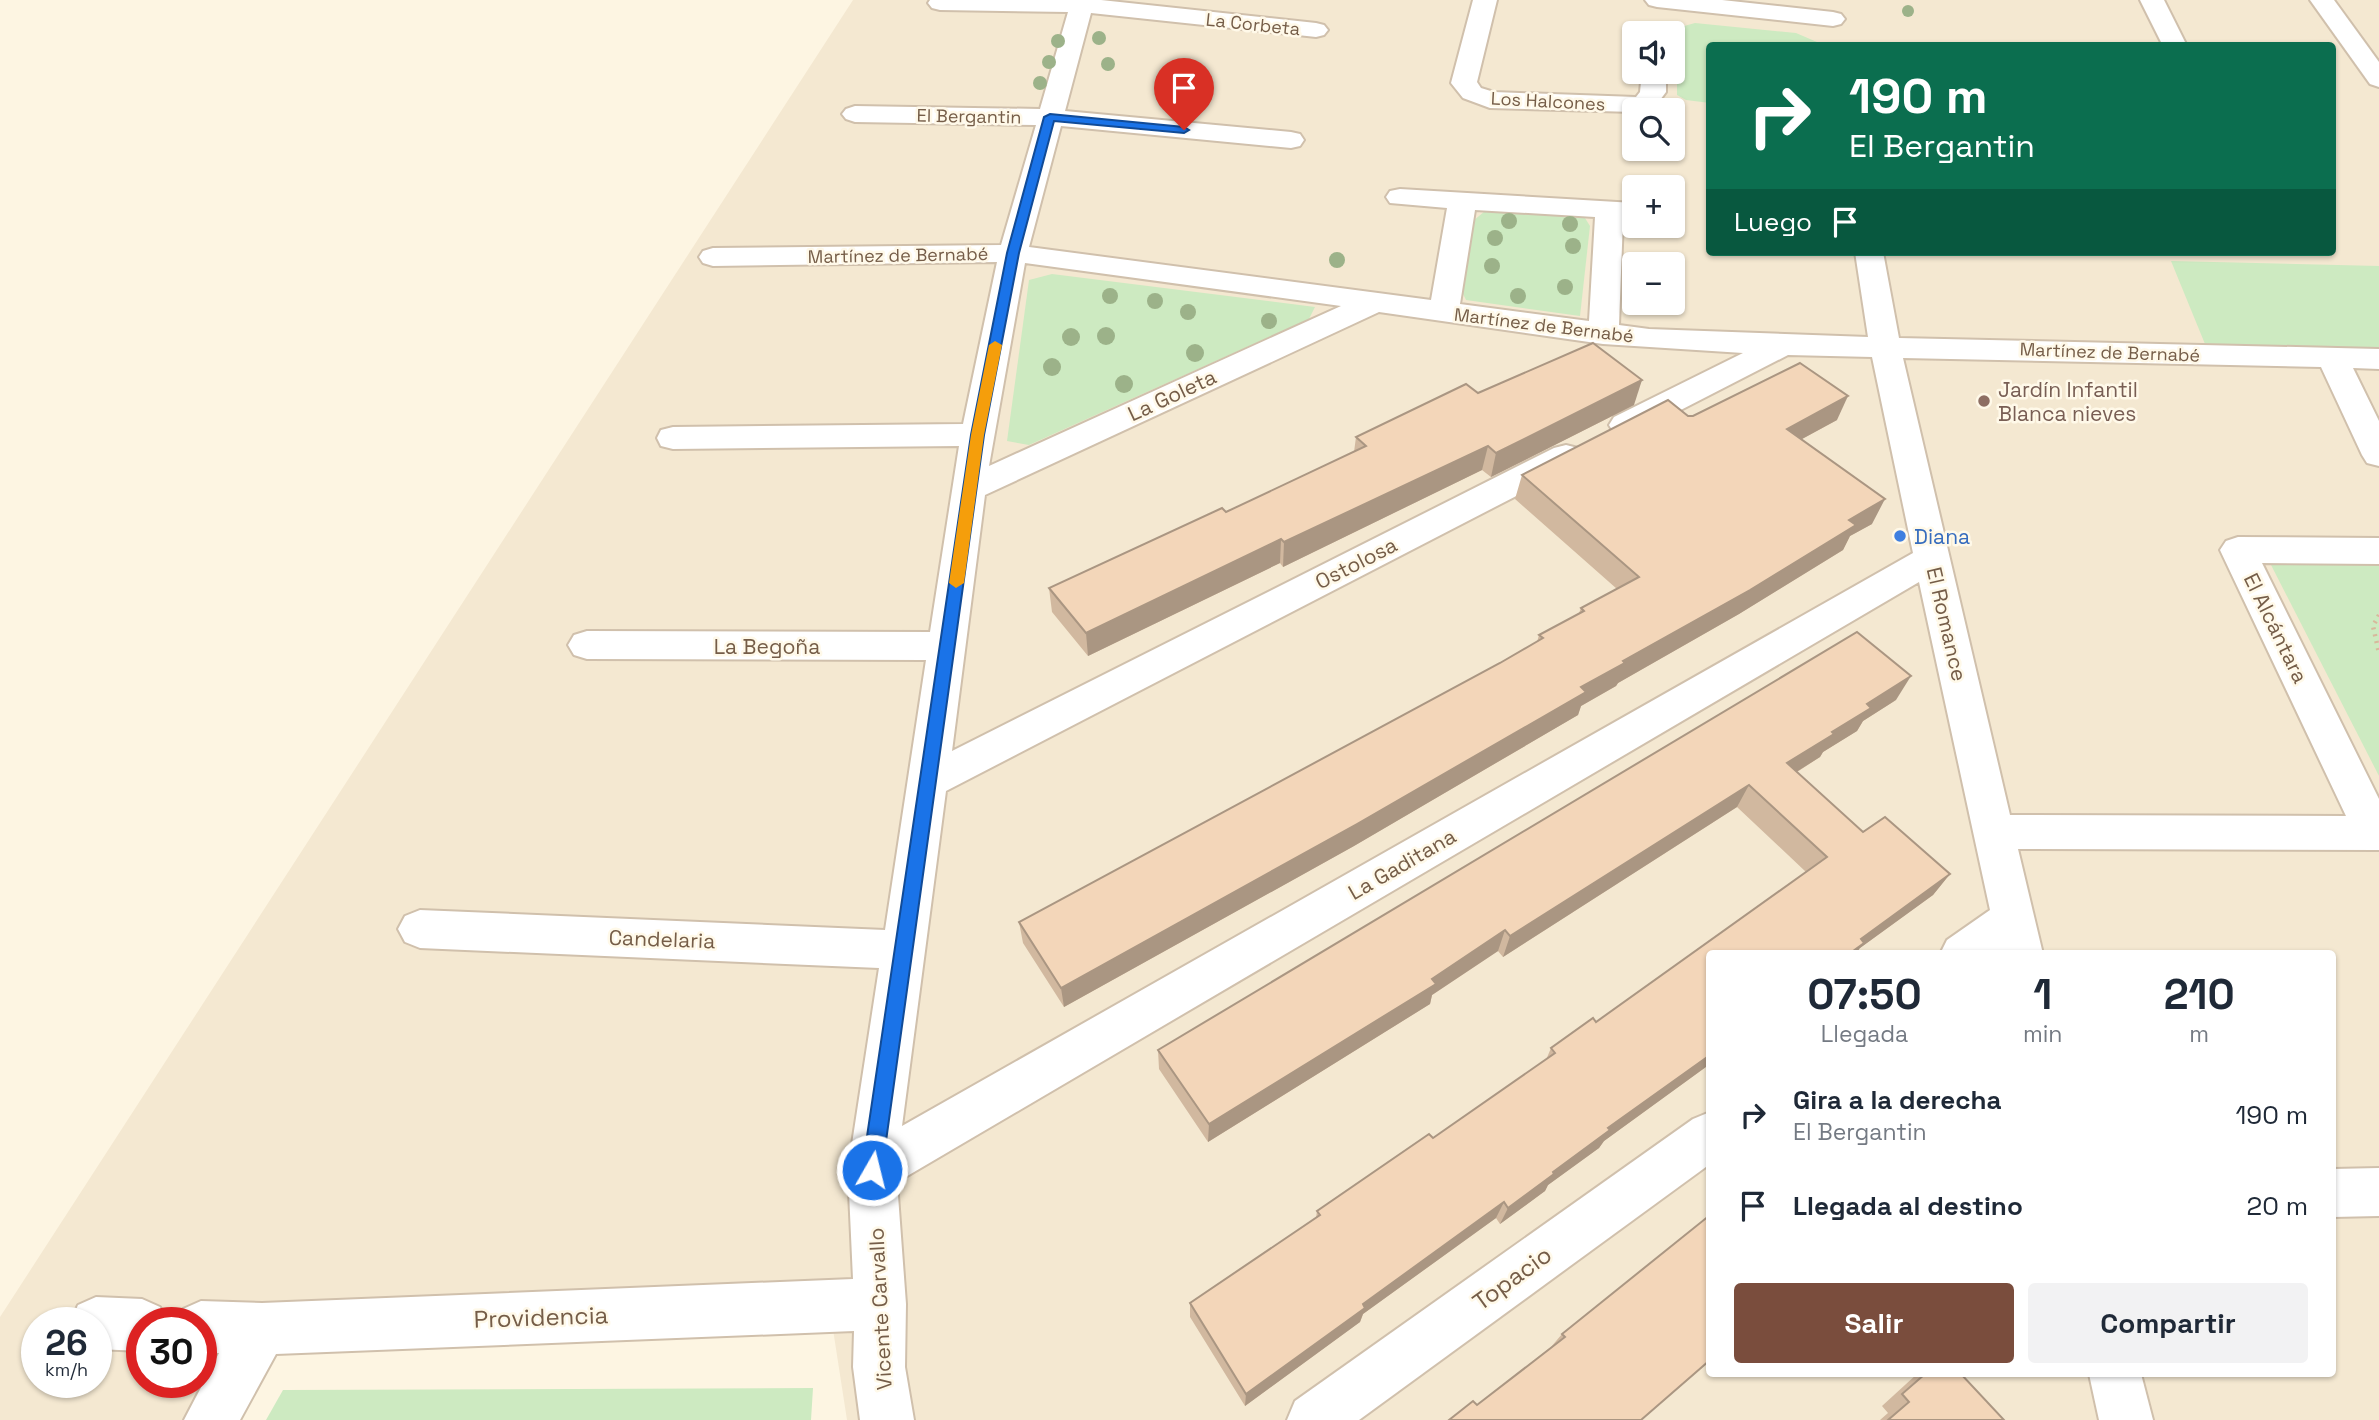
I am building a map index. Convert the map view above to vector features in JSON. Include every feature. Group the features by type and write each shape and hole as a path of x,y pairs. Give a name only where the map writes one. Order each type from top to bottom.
{"street":[{"name":"Los Halcones","path":"1485,0 1464,83 1472,93 1490,100 1640,105 1650,101 1654,95 1654,84"},
{"path":"2152,0 2173,42"},
{"path":"2322,0 2379,79"},
{"name":"La Corbeta","path":"940,4 1083,2 1316,30"},
{"name":"Vicente Carvallo","path":"887,1420 879,1367 880,1304 872,1170 977,435 1013,253 1083,2"},
{"path":"1657,8 1832,9 1836,42"},
{"name":"El Bergantin","path":"855,114 1050,117 1291,140"},
{"path":"1400,197 1622,211 1603,334"},
{"path":"1444,313 1462,202"},
{"name":"Martínez de Bernabé","path":"713,257 1013,253 1603,334 1783,345 1884,345 2379,359"},
{"name":"El Romance","path":"1870,256 1884,345 2017,935"},
{"name":"La Goleta","path":"970,488 1375,302"},
{"name":"Ostolosa","path":"929,781 1783,345"},
{"path":"2333,359 2379,455"},
{"path":"673,438 977,435"},
{"name":"El Alcántara","path":"1994,832 2377,833 2238,550 2379,551"},
{"name":"La Gaditana","path":"872,1170 1932,558"},
{"name":"La Begoña","path":"587,645 947,646"},
{"name":"Candelaria","path":"420,929 904,950"},
{"path":"1974,950 2017,935"},
{"name":"Topacio","path":"1314,1420 1706,1138"},
{"path":"2336,1193 2379,1192"},
{"name":"Providencia","path":"217,1328 262,1329 880,1304"},
{"path":"211,1420 262,1329"},
{"path":"2116,1377 2126,1420"}],"path":[{"path":"2379,615 2373,626 2379,653"}],"shaded area":[{"path":"853,0 2379,0 2379,1420 847,1420 832,1323 274,1341 231,1420 0,1420 0,1317"}],"green space":[{"path":"1695,23 1796,33 1817,42 1706,42 1706,102 1686,100 1677,95 1677,84 1685,84 1685,26"},
{"path":"1485,211 1585,218 1590,226 1580,316 1466,300 1459,286 1473,221"},
{"path":"2171,261 2379,266 2379,348 2205,344"},
{"path":"1052,274 1315,307 1309,319 1029,445 1007,441 1029,280"},
{"path":"2379,562 2379,776 2270,563"},
{"path":"813,1388 811,1420 266,1420 283,1390"}],"building":[{"path":"1593,343 1642,380 1496,453 1488,446 1284,542 1281,539 1086,633 1049,588 1222,508 1226,512 1366,446 1356,437 1466,384 1478,393"},
{"path":"1800,363 1848,396 1787,429 1885,499 1849,520 1856,525 1750,590 1581,687 1586,692 1357,824 1061,988 1019,922 1500,663 1543,638 1539,635 1584,611 1581,608 1639,577 1522,475 1668,400 1688,416 1693,416"},
{"path":"1857,632 1911,676 1867,704 1871,708 1832,732 1834,734 1787,763 1863,832 1885,817 1950,874 1861,939 1864,943 1854,950 1706,950 1706,1058 1608,1128 1610,1130 1508,1208 1504,1202 1363,1304 1365,1308 1246,1394 1190,1303 1320,1215 1317,1211 1429,1134 1433,1138 1555,1053 1551,1048 1593,1018 1596,1022 1827,857 1749,785 1510,936 1505,930 1432,979 1436,984 1209,1124 1158,1050"},
{"path":"1706,1218 1706,1363 1641,1420 1449,1420 1473,1401 1477,1405 1565,1337 1562,1334"},
{"path":"1922,1377 1964,1377 2004,1420 1888,1420 1909,1402 1902,1394"}],"slow traffic":[{"path":"956,583 977,435 995,345"}],"place":[{"name":"Jardín Infantil Blanca nieves","path":"1984,401"},
{"name":"Diana","path":"1900,536"}],"route":[{"path":"872,1170 977,435 1013,253 1050,117 1184,130"}]}
